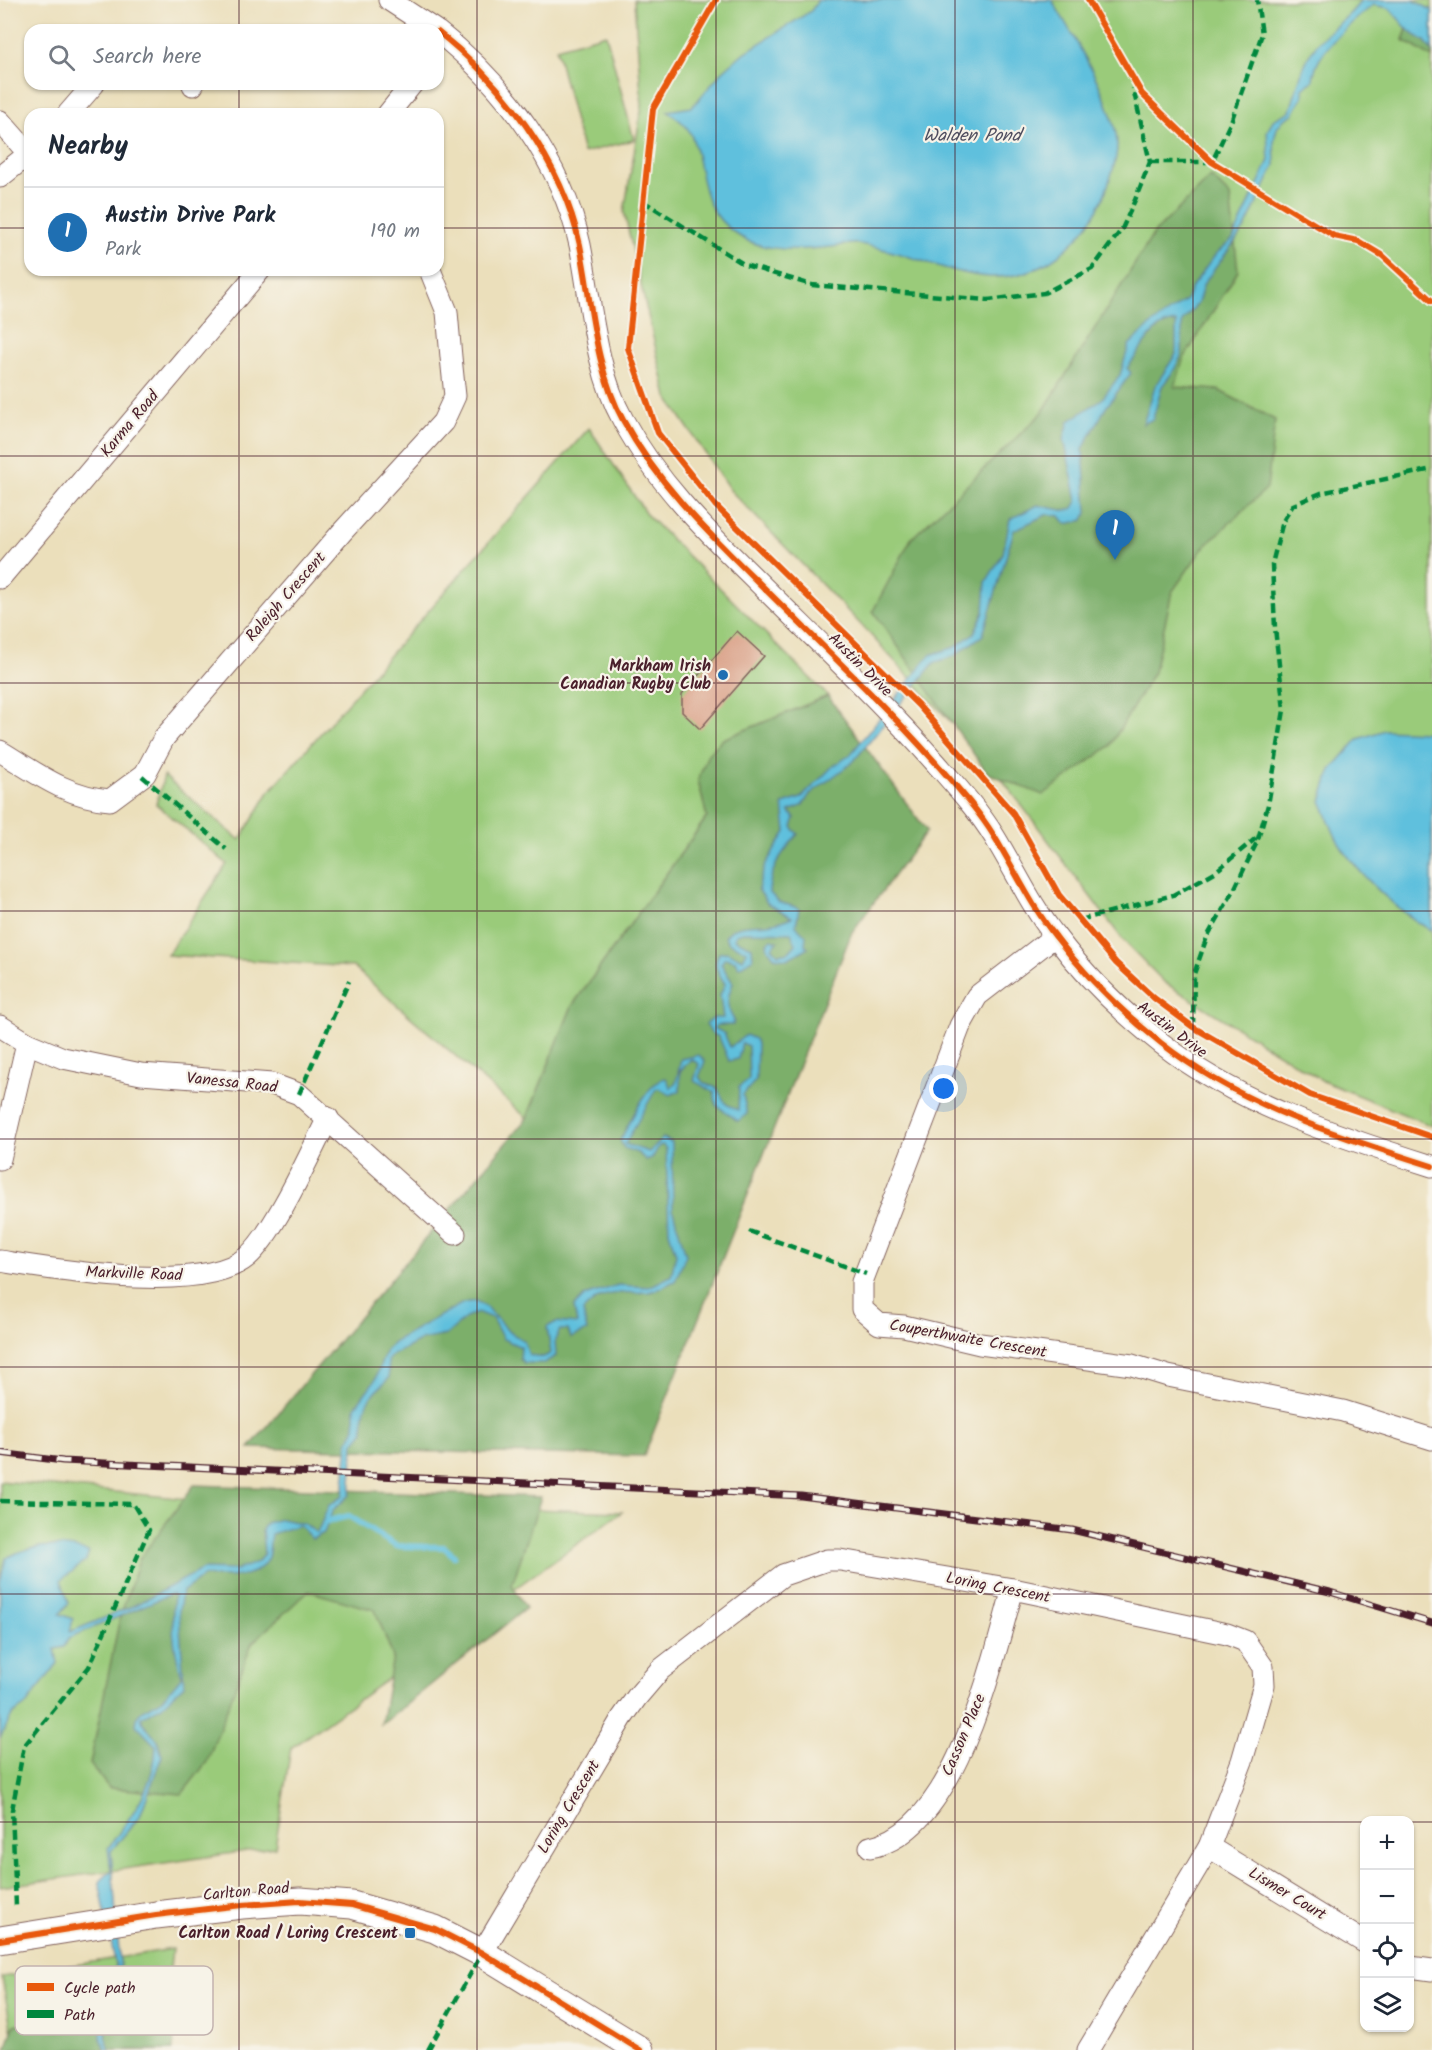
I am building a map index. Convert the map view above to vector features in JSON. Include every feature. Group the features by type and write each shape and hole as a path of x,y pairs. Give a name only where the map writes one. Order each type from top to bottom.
{"street":[{"name":"Austin Drive","path":"389,0 421,24"},
{"name":"Austin Drive","path":"444,41 496,86 537,142 560,187 579,240 604,370 621,416 648,461 691,515 887,712 970,803 993,834 1055,936 1104,993 1163,1044 1216,1079 1299,1122 1432,1166"},
{"path":"73,108 89,90"},
{"path":"393,108 407,90"},
{"path":"0,121 24,148"},
{"path":"0,177 24,158"},
{"name":"Karma Road","path":"0,578 255,276"},
{"name":"Raleigh Crescent","path":"0,751 64,790 90,798 110,800 145,774 164,738 342,531 443,422 455,396 447,312 432,276"},
{"name":"Couperthwaite Crescent","path":"1055,936 977,996 960,1026 862,1282 862,1309 879,1324 904,1326 980,1344 1132,1365 1168,1376 1343,1411 1432,1439"},
{"name":"Vanessa Road","path":"0,1026 27,1043 63,1058 141,1074 272,1084 299,1094 455,1234"},
{"path":"0,1159 27,1043"},
{"name":"Markville Road","path":"0,1262 64,1271 184,1277 229,1269 249,1256 272,1225 328,1118"},
{"name":"Loring Crescent","path":"482,1953 622,1718 660,1670 783,1575 834,1560 1013,1589 1227,1634 1245,1641 1263,1667 1264,1685 1242,1761 1209,1847 1088,2050"},
{"name":"Casson Place","path":"870,1847 886,1844 904,1833 923,1816 941,1789 963,1747 989,1675 1013,1589"},
{"name":"Lismer Court","path":"1209,1847 1360,1939"},
{"name":"Carlton Road","path":"0,1940 123,1920 288,1902 352,1905 435,1929 482,1953 640,2050"},
{"path":"1414,1968 1432,1970"}],"green space":[{"path":"634,0 1432,0 1432,1126 1323,1081 1165,983 1123,940 995,770 866,630 730,490 667,397 624,212 642,106"},
{"path":"1407,29 1432,46 1432,58 1403,40"},
{"path":"606,34 634,140 583,153 556,48"},
{"path":"1211,177 1230,196 1238,271 1183,360 1175,387 1218,390 1275,420 1267,488 1203,548 1172,592 1154,672 1110,746 1043,795 987,773 873,611 911,539 1042,413 1154,233"},
{"path":"589,428 647,515 828,696 723,739 698,780 707,817 572,1006 527,1118 353,967 167,955 227,864 156,804 164,776 240,840 269,792"},
{"path":"828,696 927,831 852,932 644,1456 249,1448 527,1118 572,1006 707,817 698,780 708,754 723,739"},
{"path":"0,1481 178,1498 622,1512 291,1748 275,1847 0,1887"},
{"path":"194,1485 541,1497 512,1585 526,1608 381,1725 393,1657 375,1610 308,1591 252,1643 207,1762 182,1794 109,1788 90,1764 120,1617 140,1558"},
{"path":"172,1949 170,1966 69,1966"},
{"path":"15,1975 15,2035 163,2035 161,2050 15,2050 2,1977"},
{"path":"14,2025 15,2035 174,2035 173,2050 6,2050"}],"water":[{"name":"Walden Pond","path":"818,0 1052,0 1098,83 1112,118 1117,140 1115,162 1103,199 1081,234 1050,261 1032,270 1012,276 990,277 957,271 891,251 858,244 808,249 772,248 749,241 725,225 709,203 688,129 667,111 692,107 722,72 741,55 811,11"},
{"path":"1361,0 1413,0 1432,10 1432,51 1425,41 1410,32 1389,8 1373,5 1336,38 1320,59 1313,81 1303,88 1303,96 1293,114 1283,120 1277,128 1274,140 1275,165 1245,228 1204,283 1198,303 1182,322 1182,353 1176,368 1162,386 1153,419 1143,424 1155,386 1176,354 1176,322 1159,328 1147,339 1127,368 1131,373 1105,409 1083,449 1087,513 1084,520 1066,524 1060,516 1048,514 1014,530 983,635 954,656 934,663 853,762 810,794 802,806 789,811 795,818 792,827 798,834 775,867 769,892 779,902 799,908 796,926 806,935 805,945 808,948 787,959 774,957 767,943 772,939 778,941 772,947 778,954 789,952 796,944 791,933 743,932 736,934 734,939 752,947 753,959 739,967 735,961 725,958 721,964 733,983 728,1002 734,1020 733,1025 717,1025 714,1028 724,1033 730,1047 746,1035 755,1039 757,1044 756,1080 743,1095 747,1114 738,1121 716,1105 714,1092 694,1081 699,1064 691,1059 680,1071 680,1091 670,1095 659,1088 656,1089 625,1144 649,1152 663,1138 672,1142 673,1211 686,1255 675,1281 651,1291 606,1295 598,1299 583,1311 587,1331 571,1338 568,1330 560,1330 555,1340 556,1356 544,1363 524,1363 520,1359 521,1347 503,1339 492,1318 479,1313 468,1316 446,1335 421,1340 391,1356 388,1360 389,1378 368,1401 364,1413 364,1431 354,1443 350,1495 333,1510 324,1533 312,1539 299,1525 271,1534 268,1557 264,1565 257,1570 240,1576 204,1576 182,1592 179,1611 184,1685 161,1707 141,1717 143,1723 157,1739 162,1756 140,1816 111,1851 120,1965 116,1966 99,1882 111,1871 108,1848 140,1800 151,1775 156,1746 136,1725 138,1715 158,1702 182,1676 174,1637 174,1596 171,1594 69,1638 64,1647 55,1649 58,1663 26,1705 13,1714 0,1738 0,1581 6,1558 26,1550 47,1546 68,1547 89,1552 86,1561 61,1580 69,1603 60,1614 73,1619 70,1632 133,1606 203,1569 236,1570 258,1562 264,1553 262,1530 266,1523 282,1519 304,1524 317,1533 329,1505 343,1496 348,1442 355,1427 355,1407 375,1380 386,1350 400,1338 463,1303 476,1301 486,1307 508,1331 524,1341 529,1355 544,1357 551,1353 547,1327 556,1322 577,1324 574,1307 585,1296 618,1285 649,1287 671,1276 676,1254 669,1232 666,1149 663,1145 659,1146 653,1157 646,1160 638,1153 624,1148 620,1140 652,1086 666,1078 671,1088 676,1083 681,1059 699,1055 705,1061 699,1077 704,1083 717,1088 726,1104 738,1110 739,1087 749,1079 748,1046 742,1043 738,1059 729,1061 719,1037 711,1033 706,1024 714,1018 723,1018 720,995 725,984 716,965 719,953 727,952 743,959 747,951 729,943 725,937 741,926 773,923 792,917 768,904 758,889 765,865 786,832 783,804 801,798 832,767 850,755 930,655 955,647 974,633 984,612 986,582 1003,554 1010,519 1038,505 1066,511 1073,508 1077,501 1064,439 1069,421 1102,399 1120,375 1129,345 1152,324 1186,300 1193,285 1216,254 1233,239 1269,160 1267,132 1273,120 1290,111 1303,70 1319,41"},
{"path":"1385,730 1425,732 1432,736 1432,931 1395,905 1361,872 1339,843 1321,801 1331,770 1358,739"},
{"path":"101,2035 105,2035 110,2050 106,2050"}],"building":[{"name":"Markham Irish Canadian Rugby Club","path":"737,631 764,656 700,729 682,712 682,694"}],"waterway":[{"path":"328,1521 349,1516 396,1546 444,1547 454,1556"}],"railway":[{"path":"0,1453 63,1461 801,1496 1072,1530 1330,1592 1432,1623"}],"marked path":[{"path":"1150,162 1212,162 1232,119 1262,34 1257,0"},
{"path":"643,201 745,265 812,285 988,300 1044,293 1092,269 1122,229 1135,200 1150,162 1133,88"},
{"path":"1193,1027 1194,974 1207,937 1233,892 1257,842 1268,805 1284,710 1275,628 1272,564 1283,521 1293,505 1321,493 1432,469"},
{"path":"142,776 226,849"},
{"path":"1080,920 1173,895 1215,872 1256,838"},
{"path":"299,1094 349,981"},
{"path":"749,1231 866,1274"},
{"path":"0,1501 133,1504 149,1530 89,1667 24,1746 12,1810 16,1906"},
{"path":"428,2050 482,1953"}],"cycle path":[{"path":"716,0 653,109 628,348 658,433 715,505 918,705 1013,813 1059,895 1116,963 1154,998 1193,1027 1310,1095 1432,1137"},
{"path":"1088,0 1142,94 1212,162 1334,236 1358,241 1383,256 1432,301"},
{"path":"444,37 462,52 507,100 527,127 559,184 580,245 595,334 606,379 623,420 650,464 699,522 846,668 959,789 988,826 1047,925 1080,966 1105,993 1161,1043 1191,1065 1223,1084 1256,1101 1325,1130 1432,1166"},
{"path":"0,1940 156,1915 242,1905 300,1901 352,1905 435,1929 482,1953 640,2050"}],"place":[{"name":"Austin Drive Park","path":"1115,560"},
{"name":"Markham Irish Canadian Rugby Club","path":"723,675"},
{"name":"Carlton Road / Loring Crescent","path":"410,1933"}]}
